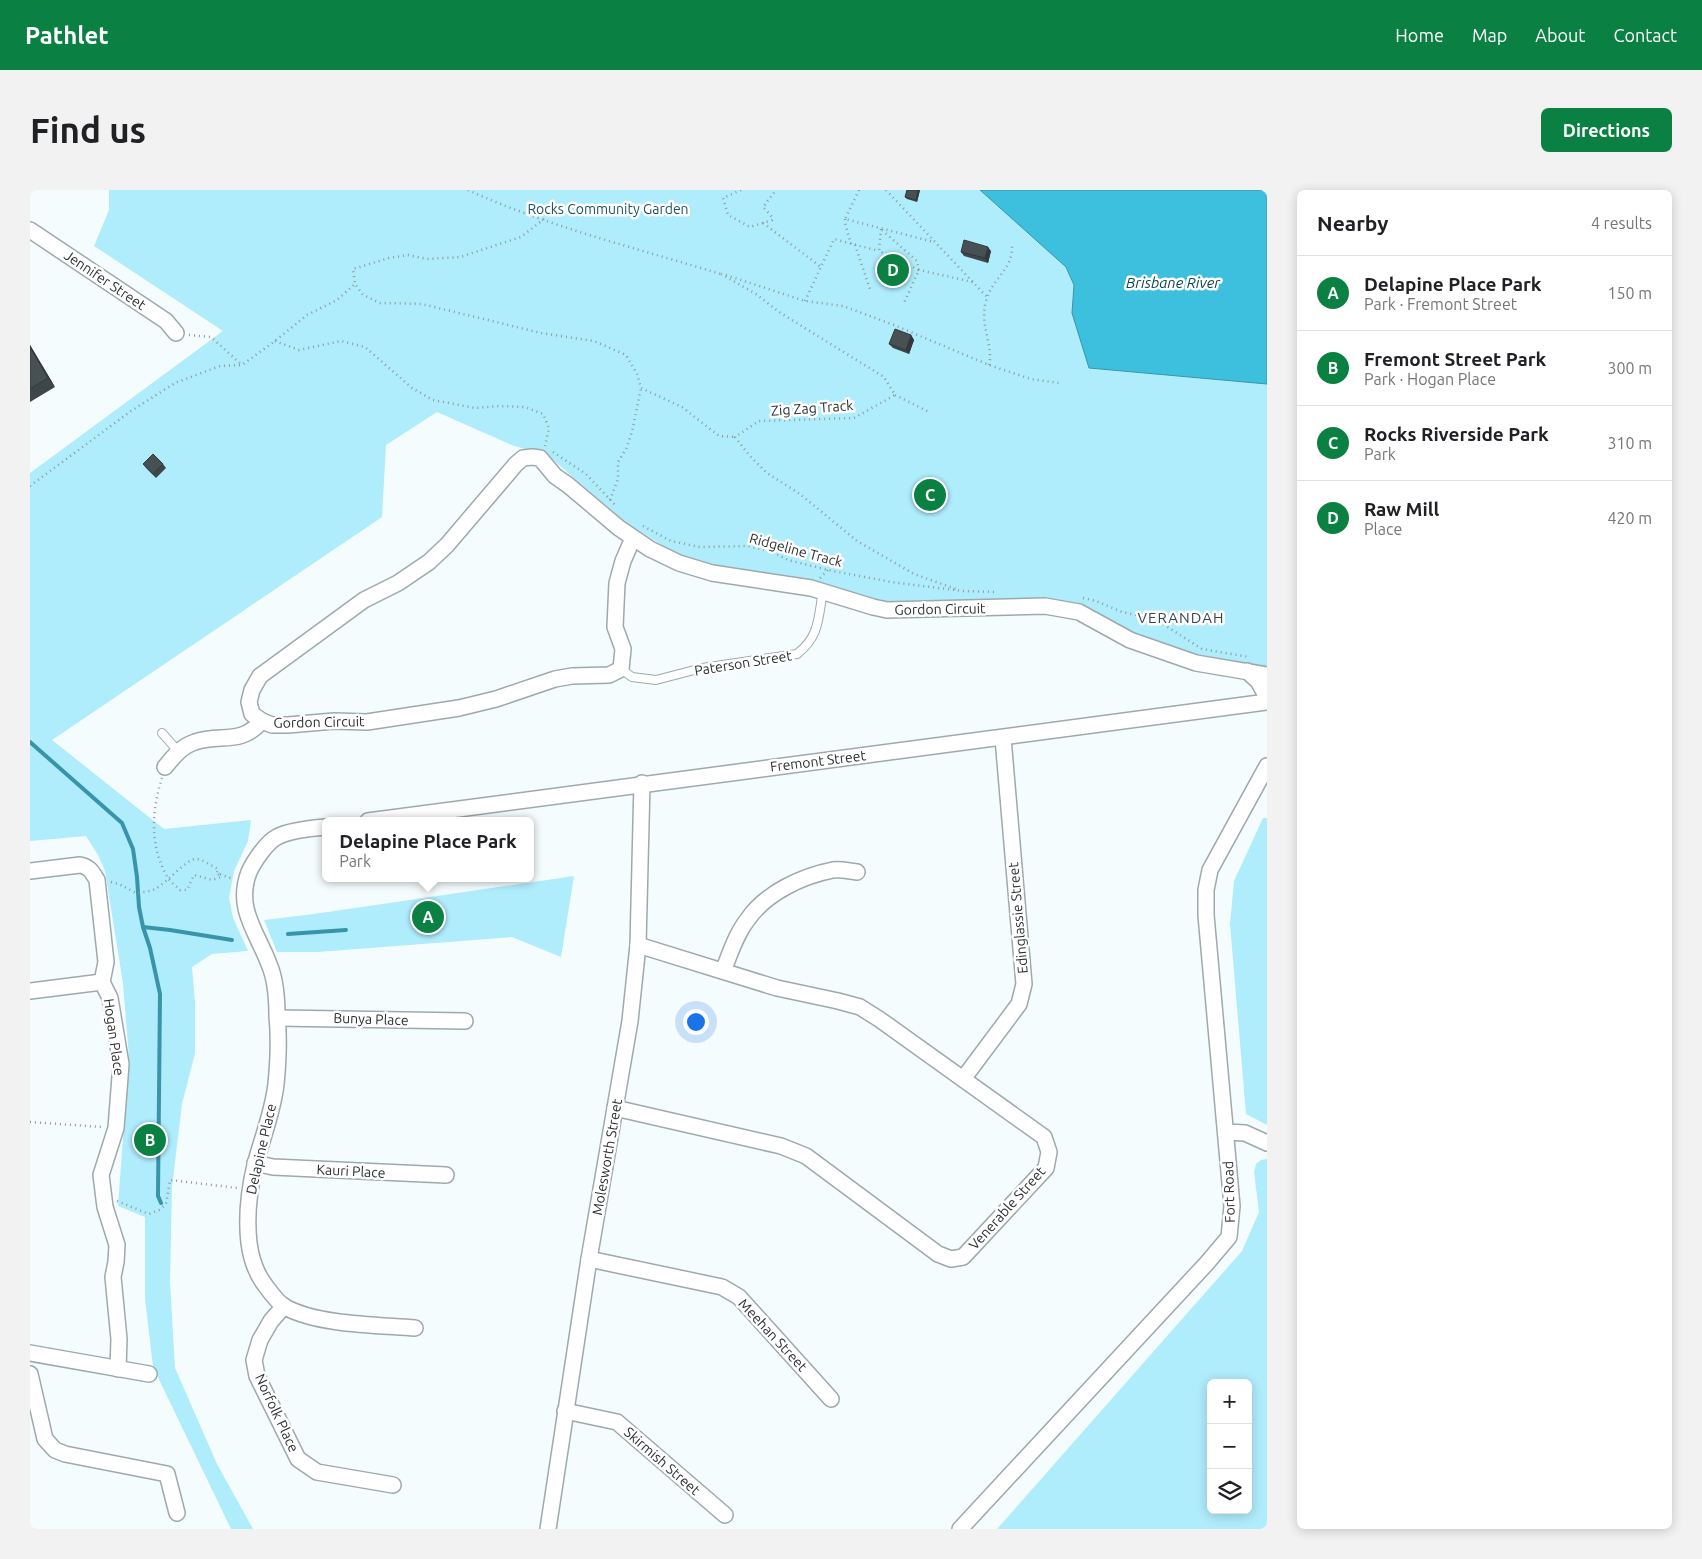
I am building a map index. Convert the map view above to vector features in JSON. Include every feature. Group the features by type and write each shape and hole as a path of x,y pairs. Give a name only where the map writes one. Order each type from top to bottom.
{"street":[{"name":"Jennifer Street","path":"30,230 166,321 176,333"},
{"name":"Gordon Circuit","path":"621,669 609,675 572,676 555,679 496,699 459,708 367,722 334,721 272,726 252,714 249,702 252,690 260,676 364,600 398,583 429,562 447,545 523,458 532,457 540,458 555,476 634,538 679,563 712,572 823,591 887,610 1045,606 1064,609 1079,612 1130,640 1196,663 1249,664 1267,675"},
{"path":"621,669 623,649 615,627 616,583 623,561 634,538"},
{"path":"1249,664 1267,697"},
{"name":"Fremont Street","path":"397,817 642,783 1003,738 1267,702"},
{"path":"165,767 178,751 196,742 235,737 252,732 262,721"},
{"name":"Edinglassie Street","path":"963,1079 1018,1004 1024,984 1003,738"},
{"name":"Fort Road","path":"960,1529 1207,1264 1229,1237 1232,1206 1206,915 1206,890 1210,870 1267,766"},
{"name":"Molesworth Street","path":"548,1529 589,1259 630,1021 638,945 642,783"},
{"name":"Delapine Place","path":"322,827 306,829 277,837 258,856 246,882 245,903 249,922 270,965 278,1018 276,1084 270,1116 255,1164 250,1189 248,1232 251,1257 259,1277 273,1296 284,1306 320,1320 415,1328"},
{"path":"30,871 80,865 87,866 94,875"},
{"path":"723,971 748,918 772,895 793,882 834,870 856,872"},
{"name":"Hogan Place","path":"94,875 106,962 102,982 110,998 121,1064 116,1128 101,1175 105,1207 117,1245 113,1277 119,1339 118,1369"},
{"name":"Venerable Street","path":"615,1108 781,1146 806,1156 938,1254 951,1259 963,1257 1046,1168 1049,1152 1044,1137 860,1007 777,988 638,945"},
{"path":"30,991 102,982"},
{"name":"Bunya Place","path":"278,1018 465,1021"},
{"path":"1226,1132 1244,1133 1267,1143"},
{"name":"Kauri Place","path":"255,1164 273,1167 446,1175"},
{"name":"Meehan Street","path":"589,1259 722,1287 739,1298 831,1399"},
{"name":"Norfolk Place","path":"284,1306 271,1321 260,1340 254,1360 257,1376 298,1459 317,1472 393,1485"},
{"path":"30,1353 149,1374"},
{"path":"30,1374 45,1439 55,1450 65,1454 167,1474 176,1513"},
{"name":"Skirmish Street","path":"565,1412 617,1422 725,1515"}],"lane":[{"name":"Paterson Street","path":"621,669 632,678 656,680 702,668 797,654 808,646 814,635 823,591"},
{"path":"162,733 178,751"}],"path":[{"path":"468,190 544,220 805,301 843,306 989,365 1031,379 1059,383"},
{"path":"740,190 723,198 728,215 750,227 774,218 763,207 776,190"},
{"path":"859,190 845,223 870,289"},
{"path":"886,190 987,297"},
{"path":"846,219 935,243"},
{"path":"544,220 521,237 460,257 427,259 408,255 388,258 353,269 355,284 363,295 380,303 422,304 541,333 594,341 626,355 637,374 641,388 632,432 626,449 618,462 618,478 610,500"},
{"path":"763,223 821,267"},
{"path":"880,251 881,229"},
{"path":"881,229 918,261 919,270 903,305"},
{"path":"805,301 834,239 880,251 919,270 974,282"},
{"path":"989,365 992,356 984,319 987,297 996,280 1010,261 1012,246"},
{"path":"721,274 756,294 779,312 884,377 896,395 929,412"},
{"path":"30,486 131,411 175,383 220,366 242,364 307,315 337,300 355,284"},
{"path":"176,333 212,337 242,364"},
{"path":"275,341 298,350 341,341 349,343 365,348 412,388 433,400 475,408 525,407 543,414 549,428 544,446 586,474 622,512"},
{"path":"641,388 682,407 719,436 734,437 767,473 800,494 856,541 914,574 963,592"},
{"name":"Zig Zag Track","path":"734,437 759,421 854,418 896,395"},
{"name":"Ridgeline Track","path":"636,523 671,541 700,547 748,546 771,551 788,560 891,582 963,592 996,592"},
{"path":"1078,597 1096,601 1122,612 1155,619 1202,649 1249,664"},
{"path":"94,875 119,884 136,893 144,892 153,890 169,879 190,860 198,859 218,869 217,874 221,877 212,880 194,874 187,890 180,890 169,879 159,856 154,831 154,805 165,767"},
{"path":"217,874 246,882"},
{"path":"30,1122 116,1128"},
{"path":"114,1199 149,1214 159,1210 166,1204 170,1180 250,1189"}],"green space":[{"name":"Rocks Community Garden","path":"109,190 980,190 1066,267 1074,285 1072,313 1089,368 1267,384 1267,669 1200,657 1045,602 887,602 825,584 714,566 676,554 627,523 546,454 514,446 437,412 386,445 382,517 52,740 164,829 251,820 248,841 234,871 229,898 233,918 248,951 212,954 192,967 195,1003 195,1053 182,1104 172,1187 170,1282 175,1368 217,1464 253,1529 231,1529 153,1367 145,1299 145,1217 118,1206 129,1057 123,983 105,871 86,836 30,841 30,473 223,331 94,246 109,210"},
{"path":"1263,818 1267,818 1267,1125 1246,1114 1230,924 1234,881"},
{"path":"574,876 561,957 512,937 318,952 277,952 264,920 314,914"},
{"path":"1267,1159 1267,1529 997,1529 1242,1251 1259,1212 1254,1172 1256,1164 1261,1160"}],"water":[{"name":"Brisbane River","path":"980,190 1267,190 1267,384 1089,368 1072,313 1074,285 1066,267"}],"building":[{"path":"907,190 918,190 916,200 905,197"},
{"path":"964,240 988,247 985,258 961,252"},
{"path":"895,329 911,335 906,350 889,344"},
{"path":"30,347 48,378 30,389"},
{"path":"153,454 163,464 153,474 143,464"}],"waterway":[{"path":"30,742 122,823 133,849 139,907 160,994 158,1196 161,1203"},
{"path":"143,927 232,940"},
{"path":"288,934 346,930"}],"place":[{"name":"Raw Mill","path":"893,270"},
{"name":"Rocks Riverside Park","path":"930,495"},
{"name":"Delapine Place Park","path":"428,917"},
{"name":"Fremont Street Park","path":"150,1140"}],"district":[{"name":"VERANDAH","path":"1181,618"}]}
